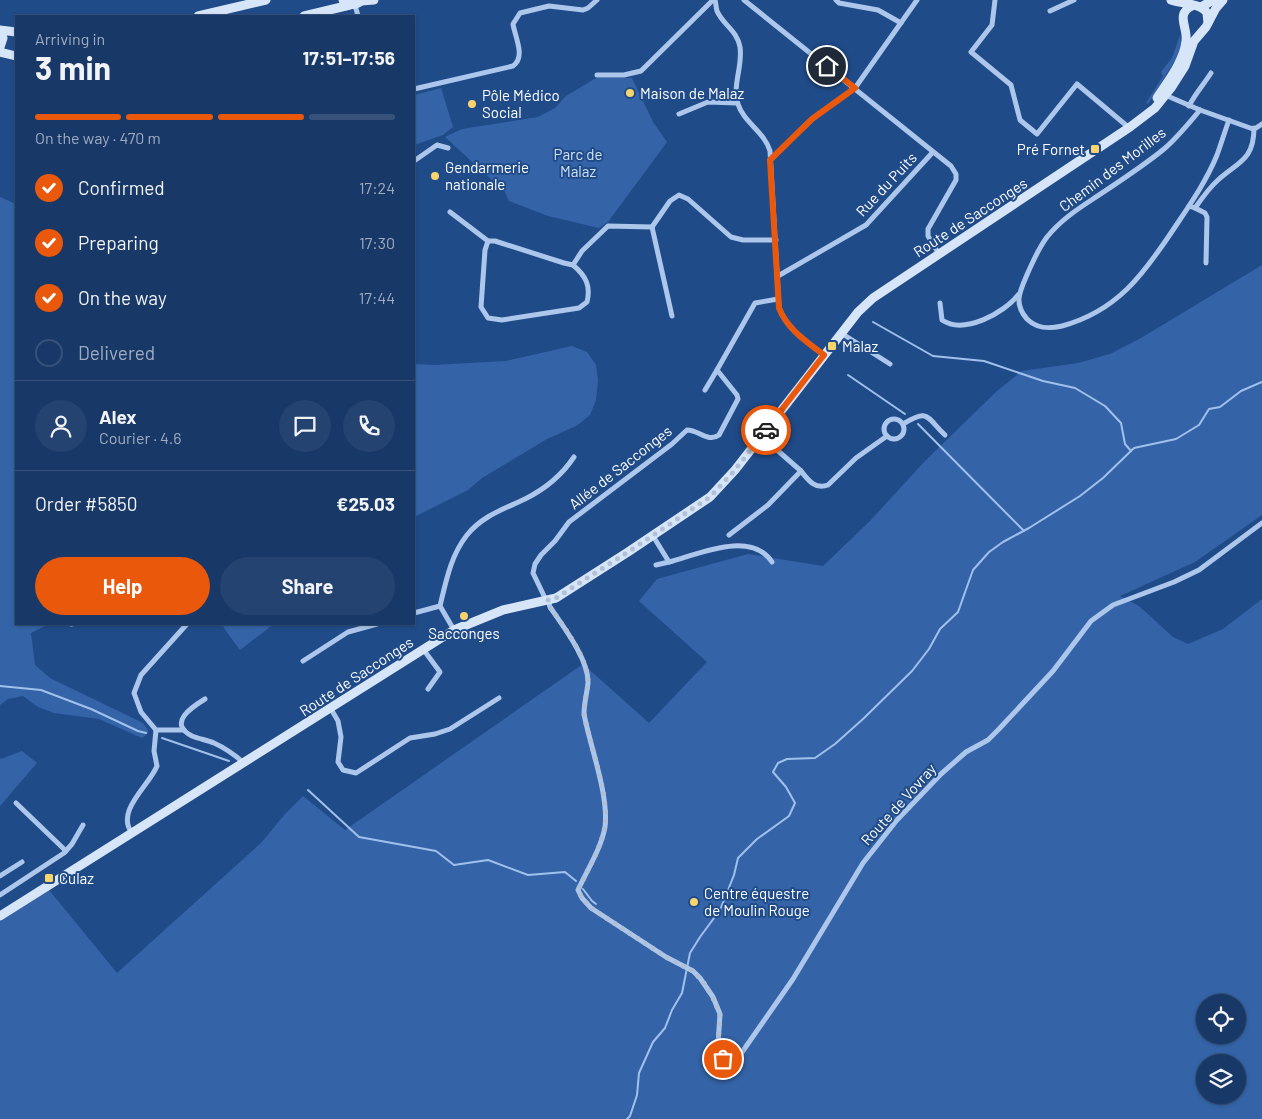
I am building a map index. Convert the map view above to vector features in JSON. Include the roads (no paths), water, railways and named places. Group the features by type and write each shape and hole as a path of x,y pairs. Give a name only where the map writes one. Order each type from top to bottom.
{"street":[{"path":"202,15 266,0"},
{"path":"308,15 354,2 374,0"},
{"path":"415,90 516,64 520,54 513,24 515,18 520,13 548,6 582,10 588,8 597,0"},
{"path":"597,75 624,75 641,71 714,0"},
{"path":"714,0 717,12 733,30 739,45 740,62 736,90 737,103 745,117 764,138 768,146 776,240 779,308 785,320 801,337 824,355"},
{"path":"744,0 952,166 956,174 954,184 928,229 928,236 939,254"},
{"path":"836,0 839,3 878,10 901,23"},
{"path":"770,160 812,119 855,88 917,0"},
{"path":"995,0 992,25 971,52 1011,86 1020,120 1037,134 1077,84 1124,129"},
{"path":"1050,11 1074,0"},
{"path":"1169,0 1196,6 1208,13 1205,26 1193,32 1185,27 1182,22 1182,16 1187,8 1196,6 1213,0"},
{"path":"1169,0 1182,16"},
{"name":"Route de Sacconges","path":"0,916 454,630 503,610 556,598 710,497 723,484 858,312 873,298 1021,201 1124,129 1145,117 1185,66 1194,41 1222,0"},
{"path":"354,2 358,15"},
{"name":"Route de Sacconges","path":"1161,96 1183,53 1186,42 1185,27"},
{"path":"0,47 3,38 0,30 15,32"},
{"path":"0,52 15,56"},
{"path":"1190,106 1196,93 1211,73"},
{"path":"1161,96 1254,128 1262,124"},
{"path":"679,114 708,102 737,103"},
{"name":"Chemin des Morilles","path":"1018,295 1037,252 1056,227 1067,217 1166,148 1200,110"},
{"path":"1018,295 1020,306 1029,320 1034,325 1046,329 1075,322 1099,311 1122,294 1151,264 1189,206 1216,156 1229,120"},
{"path":"1195,208 1210,188 1247,157 1254,138 1254,128"},
{"path":"415,160 437,145 448,148"},
{"name":"Rue du Puits","path":"778,276 866,225 934,152"},
{"path":"672,316 652,227 670,201 678,195 688,199 731,237 744,240 776,240"},
{"path":"1189,206 1205,213 1207,217 1206,263"},
{"path":"450,212 488,241 495,241 573,265 583,273 590,292 587,302 579,308 502,320 488,318 481,307 485,250 488,241"},
{"path":"573,265 582,251 608,226 652,227"},
{"path":"940,304 942,320 953,324 969,324 997,313 1018,295"},
{"path":"705,390 755,303 778,299"},
{"path":"841,334 890,364"},
{"name":"Allée de Sacconges","path":"547,600 533,572 535,564 569,522 672,444 687,430 709,438 719,435 738,399 737,395 717,370"},
{"path":"903,424 916,416 924,415 930,418 945,435"},
{"path":"887,436 885,432 886,423 895,419 903,424"},
{"path":"761,436 801,471 811,483 823,487 828,485 856,458 887,436 896,438 900,436 904,428 903,424"},
{"path":"454,630 440,606 454,556 468,534 490,515 547,486 562,473 574,457"},
{"path":"729,535 768,504 801,471"},
{"name":"Route de Vovray","path":"547,600 577,650 587,673 588,683 584,714 605,812 600,843 578,890 591,908 666,957 693,971 704,983 720,1014 718,1045 720,1055 727,1061 733,1061 738,1058 792,979 863,863 898,820 941,774 966,752 988,740 999,729 1053,671 1091,621 1113,605 1174,582 1199,570 1262,523"},
{"path":"653,536 670,562"},
{"path":"656,566 726,547 741,545 764,552 772,562"},
{"path":"415,613 440,606"},
{"path":"132,833 128,826 128,812 157,766 154,751 156,730 141,712 134,693 141,675 187,625"},
{"path":"303,661 348,632 373,625"},
{"path":"423,649 440,672 428,689"},
{"path":"331,709 338,721 342,737 338,762 343,770 356,773 410,738 435,734 450,729 499,698"},
{"path":"205,699 185,713 182,721 184,730 190,735 227,750 244,763"},
{"path":"156,730 184,730"},
{"path":"16,802 66,851"},
{"path":"0,895 66,851 83,825"},
{"path":"0,876 22,862"}],"waterway":[{"path":"873,322 933,356 984,361 1043,381 1075,388 1105,406 1121,423 1125,444 1131,451"},
{"path":"848,375 905,414"},
{"path":"627,1119 630,1116 637,1095 639,1073 653,1042 665,1028 672,1010 682,993 690,953 720,910 734,875 738,858 757,839 789,816 795,803 786,787 773,772 778,763 787,759 815,758 835,744 863,719 912,671 929,649 940,629 958,612 973,570 989,552 1080,496 1103,478 1134,448 1176,439 1199,425 1209,409 1220,407 1241,391 1262,382"},
{"path":"918,424 1024,531"},
{"path":"0,686 41,690 146,733"},
{"path":"162,738 229,761"},
{"path":"308,790 359,837 436,851 454,865 488,860 528,875 565,872 576,881"},
{"path":"583,889 596,904"}],"place":[{"name":"Maison de Malaz","path":"630,93"},
{"name":"Pôle Médico Social","path":"472,104"},
{"name":"Pré Fornet","path":"1095,149"},
{"name":"Gendarmerie nationale","path":"435,176"},
{"name":"Malaz","path":"832,346"},
{"name":"Sacconges","path":"464,616"},
{"name":"Culaz","path":"49,878"},
{"name":"Centre équestre de Moulin Rouge","path":"694,902"}],"park label":[{"name":"Parc de Malaz","path":"578,162"}]}
